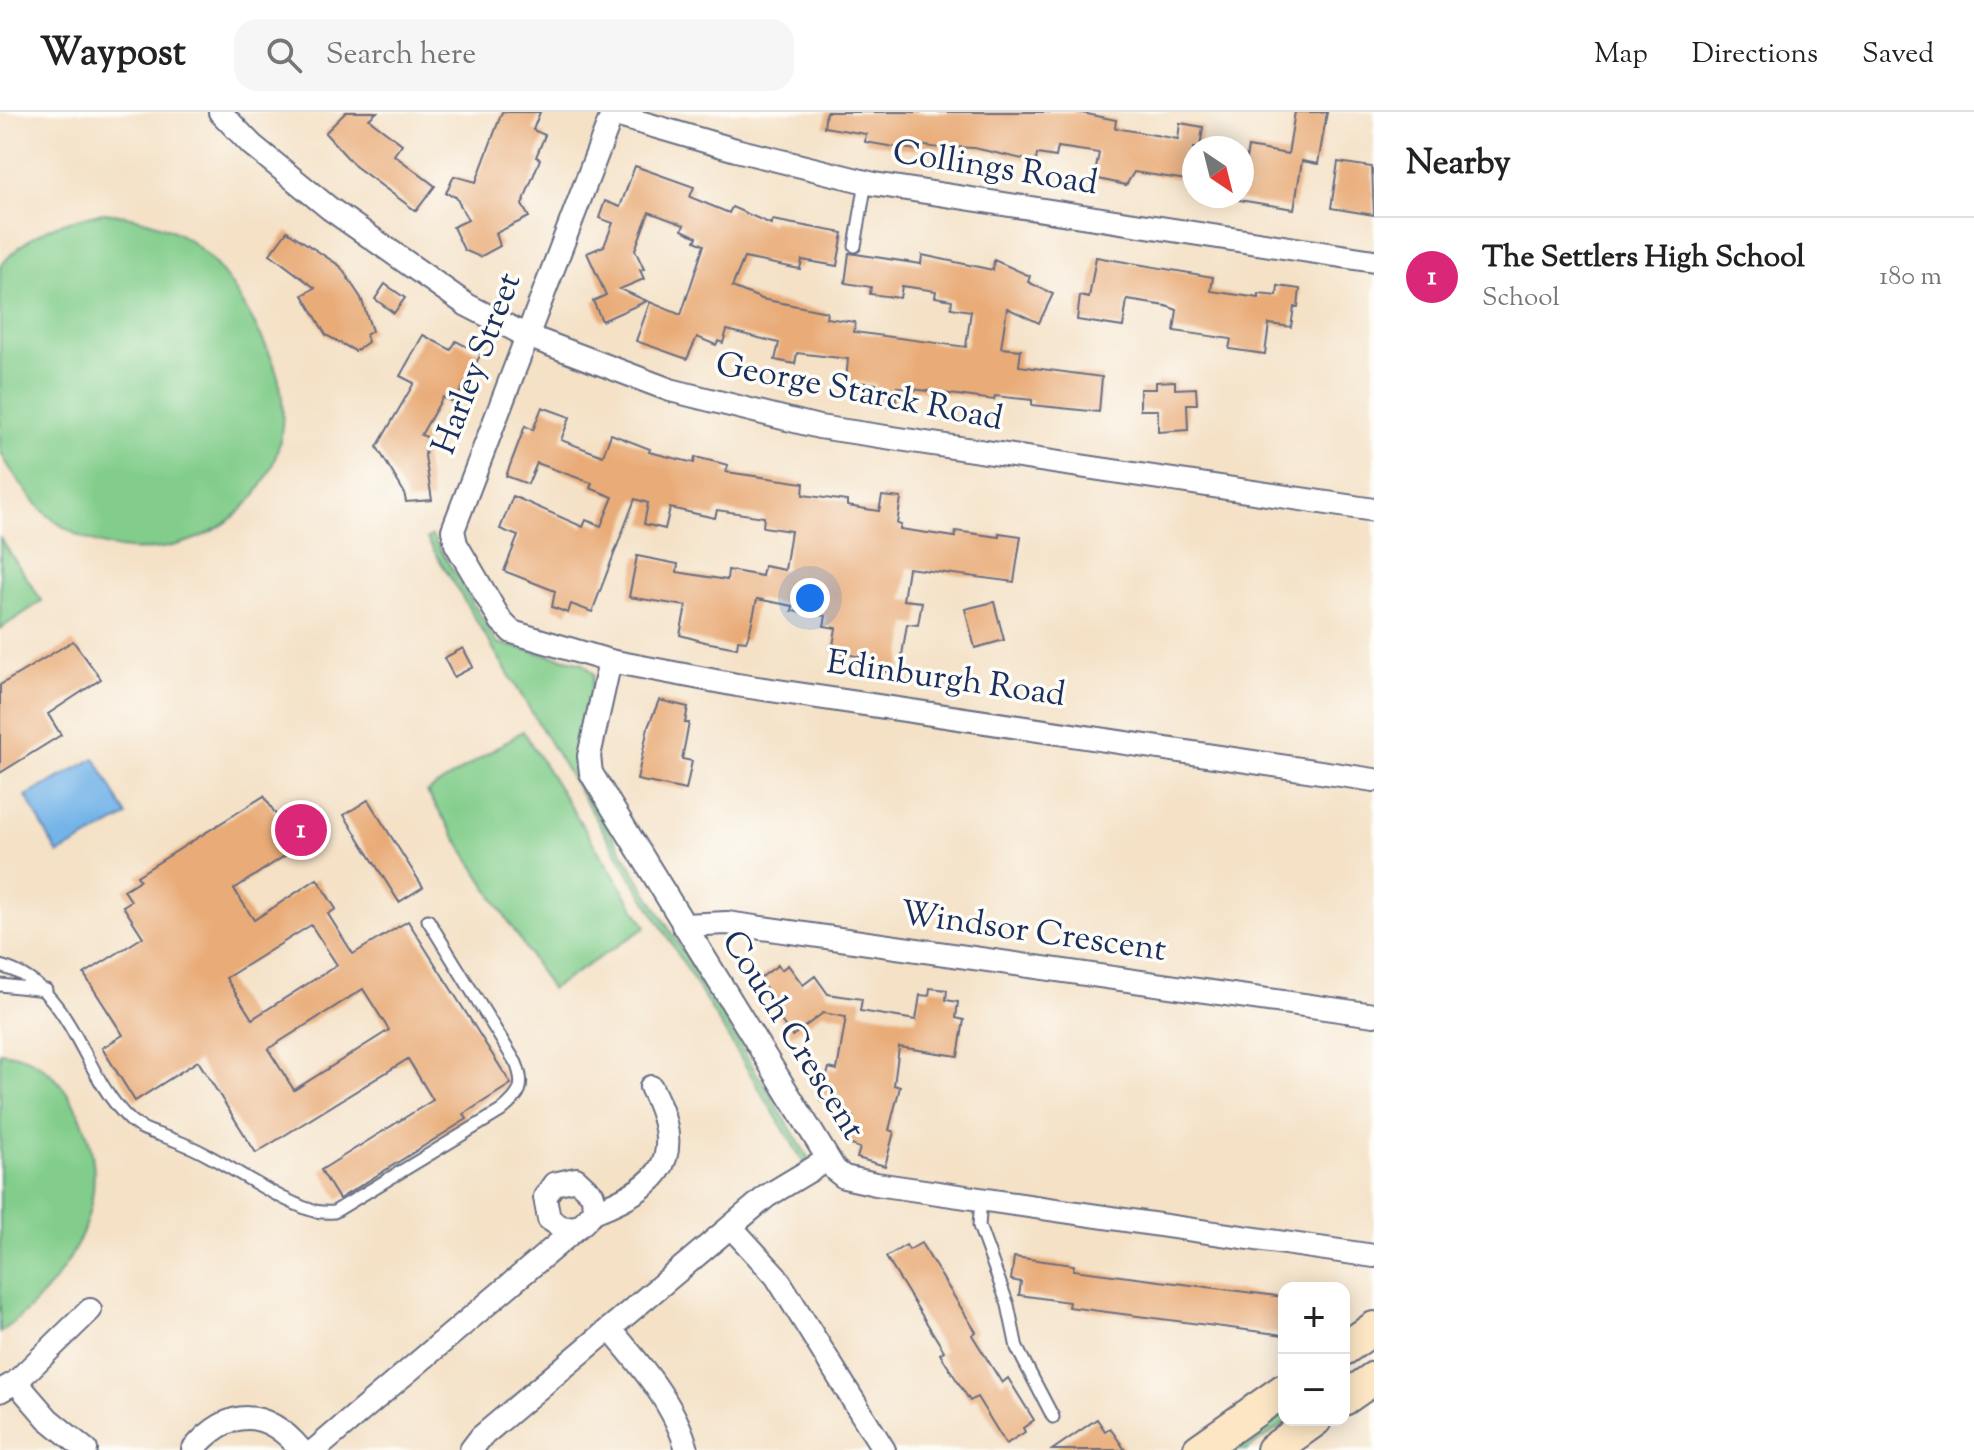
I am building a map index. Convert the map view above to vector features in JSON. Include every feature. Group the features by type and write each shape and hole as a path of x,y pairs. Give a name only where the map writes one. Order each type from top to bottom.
{"main road":[{"path":"1350,1345 1374,1328"},
{"path":"1350,1395 1374,1378"},
{"path":"1199,1450 1278,1394"},
{"path":"1273,1450 1307,1426"}],"street":[{"name":"George Starck Road","path":"220,112 252,145 329,208 467,305 525,335 670,390 819,427 1374,510"},
{"name":"Harley Street","path":"512,632 501,621 468,566 456,544 453,530 612,113"},
{"name":"Collings Road","path":"612,113 866,182 1374,261"},
{"name":"Edinburgh Road","path":"512,632 610,661 737,685 1374,780"},
{"name":"Couch Crescent","path":"610,661 589,756 591,773 827,1160 844,1177 1374,1256"},
{"name":"Windsor Crescent","path":"683,925 727,923 1374,1015"},
{"path":"315,1450 586,1220 624,1200 664,1163 669,1134 651,1087"},
{"path":"471,1450 481,1437 767,1196 827,1160"},
{"path":"545,1257 555,1225 544,1205 548,1190 560,1180 576,1179 589,1188 586,1220"},
{"path":"555,1225 586,1220"},
{"path":"732,1228 776,1276 884,1450"},
{"path":"86,1450 8,1386 90,1310"},
{"path":"610,1329 635,1359 682,1429 687,1450"},
{"path":"193,1450 213,1431 241,1418 269,1420 286,1432 301,1450"}],"lane":[{"path":"855,246 866,182"},
{"path":"0,966 23,972 46,990 119,1106 138,1127 217,1159 294,1204 322,1213 334,1212 501,1111 520,1093 523,1085 516,1063 428,920"},
{"path":"0,985 46,990"},
{"path":"981,1199 979,1226 1008,1305 1017,1348 1053,1417"}],"green space":[{"path":"104,213 152,222 189,240 205,253 233,287 274,363 282,398 278,449 258,491 227,522 187,542 143,549 98,543 57,522 22,485 0,449 0,267 21,245 46,230"},
{"path":"432,536 497,643 583,663 594,674 576,776 809,1159 806,1166 427,539"},
{"path":"0,538 42,601 0,629"},
{"path":"523,731 646,927 551,989 427,792"},
{"path":"0,1052 34,1061 59,1082 72,1101 87,1134 93,1167 92,1199 84,1229 69,1259 27,1311 0,1333"},
{"path":"1278,1414 1278,1426 1281,1426 1246,1450 1224,1450"}],"water":[{"path":"95,758 127,816 58,854 26,796"}],"building":[{"path":"346,112 377,112 369,119 402,144 394,155 435,186 416,211 355,166 325,133"},
{"path":"502,112 540,112 533,130 545,135 536,157 540,159 522,205 529,217 496,233 500,246 480,257 464,250 453,227 468,220 456,197 446,193 454,176 476,182"},
{"path":"826,112 1077,112 1116,120 1115,128 1178,139 1180,123 1203,127 1202,136 1182,136 1182,179 1134,172 1126,185 1094,178 1099,153 1058,147 1056,157 1037,154 1036,162 974,148 955,147 954,150 919,145 918,150 900,148 865,142 866,134 824,127"},
{"path":"1295,112 1327,112 1318,164 1302,161 1294,209 1254,202 1254,148 1288,154"},
{"path":"1338,162 1372,167 1374,215 1331,208"},
{"path":"635,166 694,187 690,197 729,213 732,207 771,224 772,220 843,233 837,266 802,260 800,269 744,258 732,287 762,299 827,312 826,318 855,322 854,332 966,347 971,311 951,308 952,300 935,297 936,291 902,286 900,298 870,294 871,287 845,283 849,253 921,264 922,255 993,270 994,260 1030,276 1028,282 1053,294 1039,323 1007,308 1001,348 1021,350 1019,366 1102,377 1099,412 1032,405 1032,400 995,396 994,400 897,387 895,407 873,404 876,384 846,381 848,359 797,353 795,364 775,360 779,343 727,330 723,343 718,341 716,345 697,337 687,359 636,341 650,302 681,315 704,245 695,241 697,237 682,230 684,225 649,212 635,250 644,269 640,270 644,279 620,289 647,301 602,321 593,301 606,295 587,253 604,246 613,223 599,218 605,201 620,207"},
{"path":"287,231 340,266 361,298 372,331 366,335 368,342 355,351 326,335 303,295 315,288 270,254"},
{"path":"1096,257 1213,277 1211,291 1259,298 1259,294 1277,296 1278,286 1300,289 1298,307 1294,307 1291,327 1269,324 1265,354 1229,349 1231,339 1174,331 1177,310 1166,306 1127,300 1123,327 1077,320 1080,296 1089,298"},
{"path":"385,284 405,298 394,313 375,299"},
{"path":"423,335 451,350 456,341 481,354 454,403 443,397 421,435 427,437 425,456 432,500 406,502 404,492 377,447 414,383 400,376"},
{"path":"1175,381 1175,389 1196,388 1197,404 1187,404 1188,430 1158,432 1158,410 1140,410 1140,389 1156,389 1156,382"},
{"path":"542,407 570,417 561,440 603,456 611,434 650,449 649,452 694,463 695,457 728,465 726,472 804,483 803,495 847,501 847,506 879,511 882,496 901,498 897,524 901,525 900,529 955,537 956,531 999,537 999,533 1021,536 1014,582 908,568 903,600 922,602 918,625 907,624 899,674 868,669 870,658 832,652 836,628 824,626 826,616 792,611 793,606 757,599 746,641 738,640 737,648 705,642 680,635 686,606 629,597 637,556 678,564 677,572 727,580 728,570 762,576 764,566 785,570 791,531 763,527 764,517 717,510 715,518 670,508 665,529 644,524 648,503 635,499 592,612 571,604 568,613 552,607 555,591 504,571 518,536 500,529 513,496 583,527 586,520 601,526 613,497 590,488 592,483 537,463 528,484 506,476 525,426 533,430"},
{"path":"994,602 1004,640 975,648 965,609"},
{"path":"73,641 101,679 48,714 61,735 0,773 0,685"},
{"path":"463,648 473,667 454,677 444,658"},
{"path":"659,700 688,707 685,723 689,723 682,759 692,761 686,790 637,780 648,727"},
{"path":"264,796 294,843 286,848 289,853 234,889 254,920 317,879 336,909 328,914 353,954 408,921 511,1084 464,1114 467,1119 339,1199 321,1170 433,1100 408,1059 256,1153 198,1061 135,1101 102,1048 123,1035 84,974 143,937 123,906 131,901 124,890 140,880 137,876","holes":["311,925 337,965 252,1019 226,978","363,989 389,1030 294,1090 268,1049"]},
{"path":"368,800 423,887 399,902 344,815"},
{"path":"778,965 781,970 788,965 803,985 815,976 828,994 862,999 860,1011 916,1020 920,995 929,996 930,988 947,990 946,1000 958,1002 956,1018 964,1020 958,1056 899,1047 894,1085 900,1087 889,1130 894,1132 885,1166 857,1158 860,1148 846,1143 853,1117 834,1112 835,1105 820,1101 829,1068 837,1070 846,1017 823,1013 792,1036 772,1008 777,1004 759,979"},
{"path":"921,1243 976,1332 972,1335 1002,1383 1008,1378 1034,1420 1023,1428 1025,1432 1006,1444 977,1397 970,1401 940,1354 944,1351 886,1257 906,1245 909,1250"},
{"path":"1014,1257 1074,1265 1073,1270 1278,1296 1278,1334 1068,1307 1069,1302 1019,1295 1021,1282 1011,1280"},
{"path":"1097,1419 1105,1431 1110,1428 1125,1450 1052,1450"}],"place":[{"name":"The Settlers High School","path":"301,830"}]}
